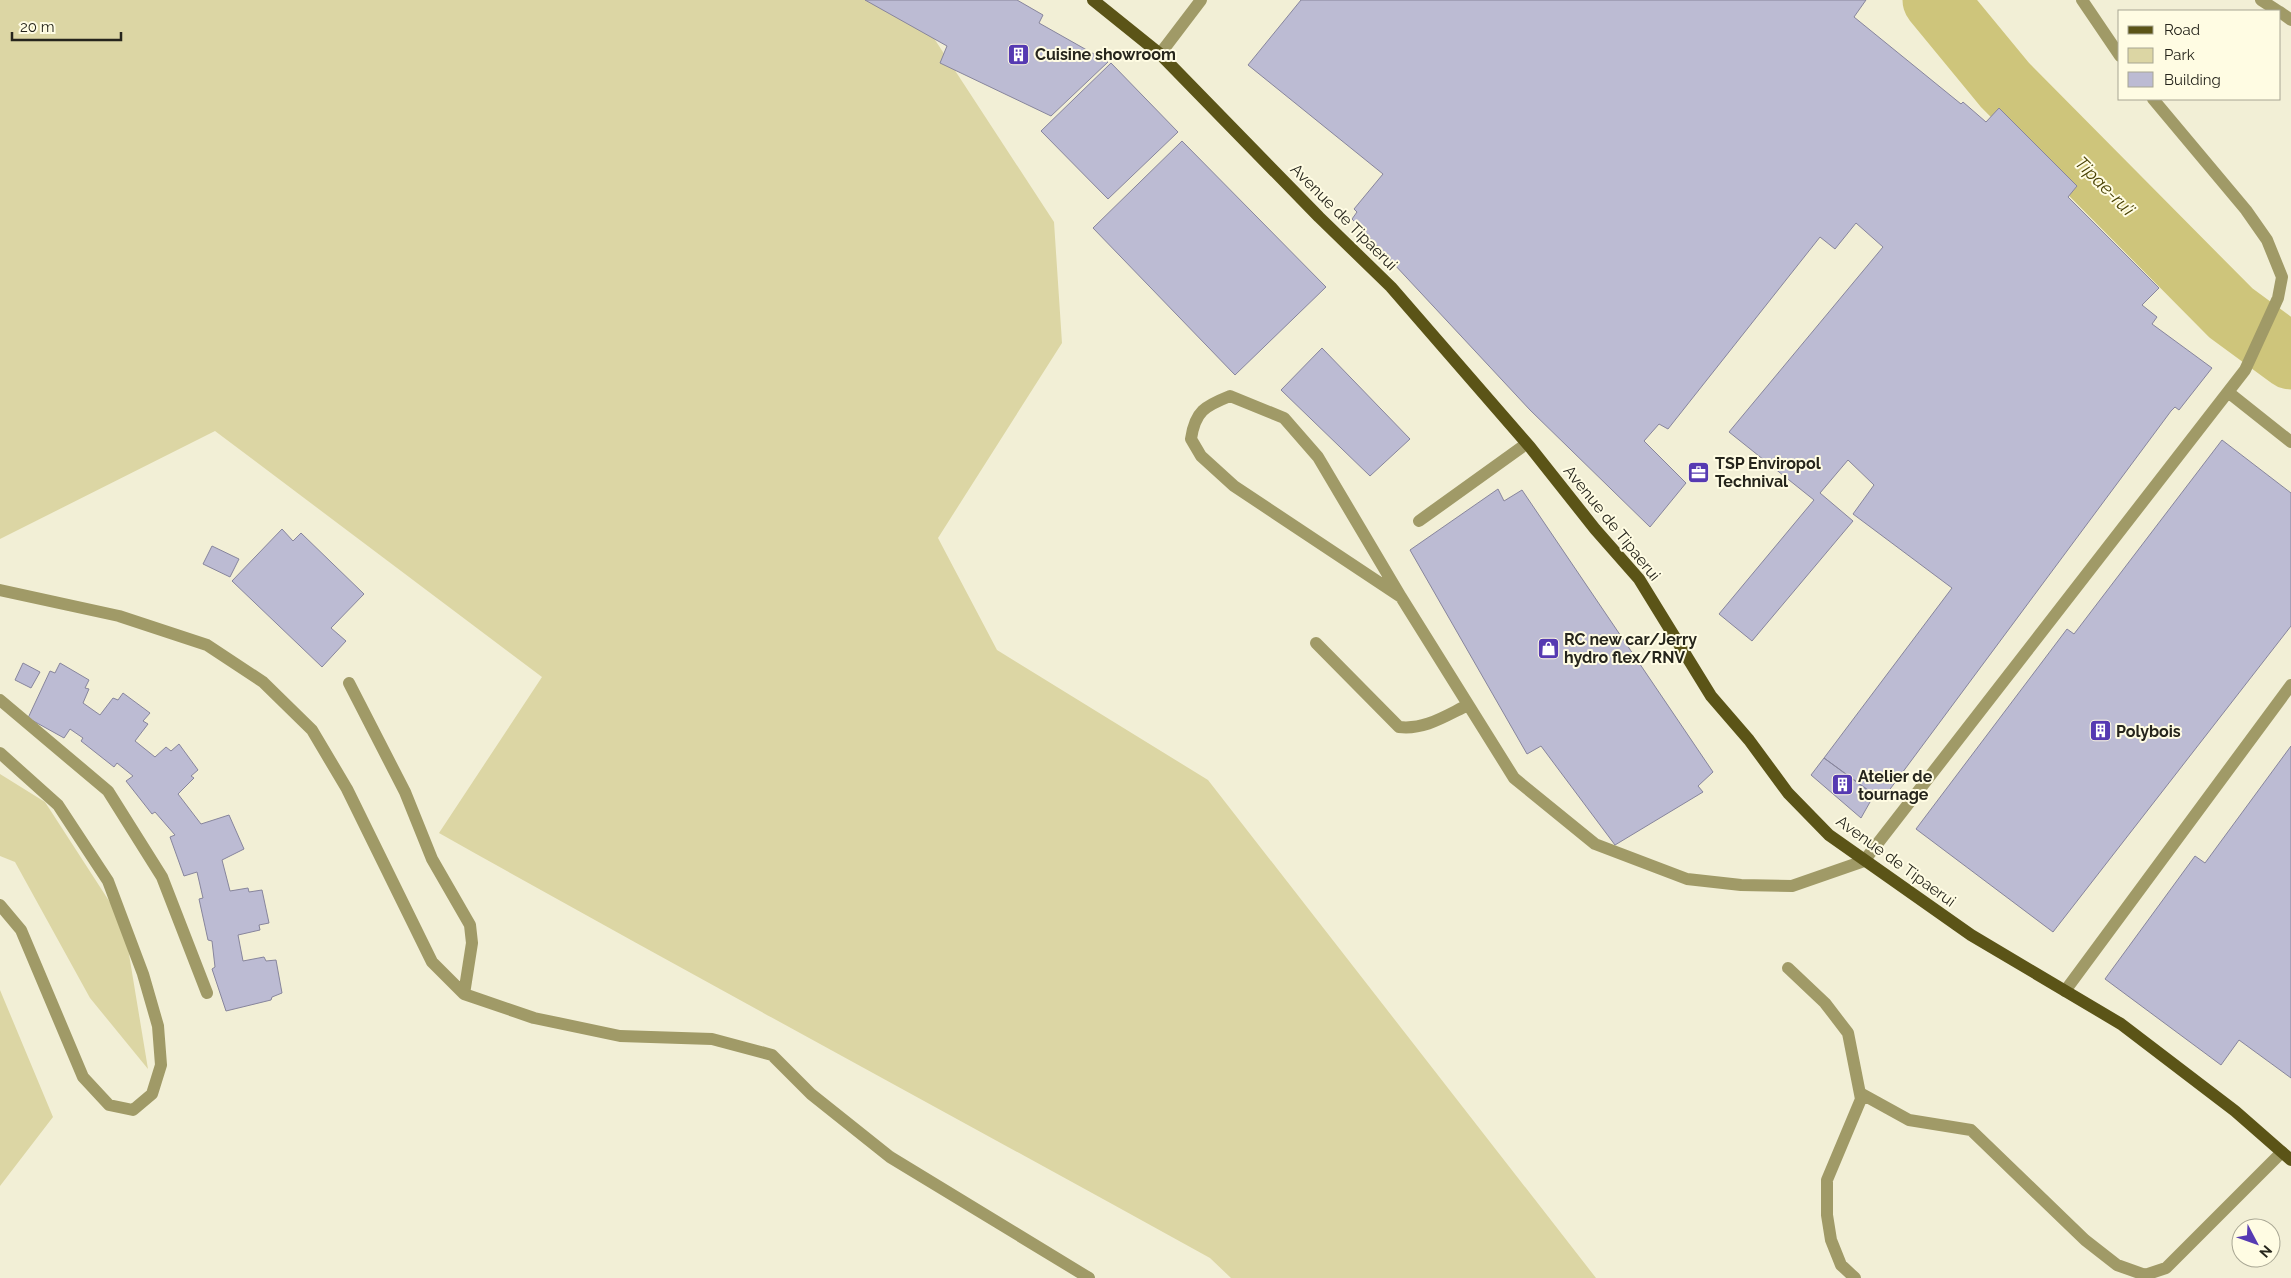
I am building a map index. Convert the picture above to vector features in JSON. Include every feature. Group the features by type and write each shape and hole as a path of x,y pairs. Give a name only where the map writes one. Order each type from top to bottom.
{"main road":[{"name":"Avenue de Tipaerui","path":"1093,0 1160,54 1319,217 1391,287 1639,579 1711,696 1749,740 1788,793 1829,835 1970,935 2121,1024 2235,1111 2286,1156"}],"street":[{"path":"1160,54 1201,0"},
{"path":"2082,0 2118,53"},
{"path":"2261,0 2276,10"},
{"path":"1401,597 1234,486 1201,456 1190,439 1194,421 1207,406 1230,396 1284,418 1318,457 1401,597 1514,778 1595,844 1688,879 1741,885 1792,886 1864,861 2245,370 2278,298 2282,277 2267,240 2246,210 2154,100"},
{"path":"2228,392 2291,442"},
{"path":"1419,522 1526,444"},
{"path":"0,590 119,616 207,645 263,682 312,730 347,788 432,962 464,994 534,1018 620,1036 712,1040 772,1055 812,1094 890,1157 1089,1278"},
{"path":"1316,643 1399,727 1414,729 1432,723 1468,705"},
{"path":"349,683 405,792 432,859 470,925 472,943 464,994"},
{"path":"2064,991 2291,685"},
{"path":"0,700 108,791 162,877 206,993"},
{"path":"0,753 58,805 108,881 143,974 158,1026 162,1065 152,1094 133,1110 109,1105 83,1077 21,930 0,905"},
{"path":"1788,968 1825,1003 1848,1033 1861,1099 1827,1180 1827,1215 1830,1240 1841,1265 1855,1278"},
{"path":"1860,1093 1908,1120 1971,1130 2085,1240 2118,1265 2145,1275 2166,1268 2286,1156"}],"green space":[{"path":"0,0 909,0 1054,222 1062,343 938,538 997,650 1208,780 1596,1278 1231,1278 1210,1258 439,833 542,677 215,431 0,539"},
{"path":"0,774 45,802 124,924 148,1069 90,998 15,862 0,856"},
{"path":"0,990 53,1117 0,1186"}],"building":[{"name":"Cuisine showroom","path":"865,0 1017,0 1043,15 1039,23 1108,62 1051,116 940,63 947,46"},
{"path":"1301,0 1866,0 1854,17 1986,122 1999,108 2077,186 2068,197 2159,288 2142,305 2157,317 2152,324 2212,368 2179,410 2175,407 2171,411 1882,800 1824,758 1952,588 1853,514 1874,485 1848,460 1820,493 1853,521 1752,641 1719,614 1814,500 1729,432 1883,247 1856,223 1835,249 1820,237 1668,429 1659,424 1644,441 1686,483 1650,527 1530,410 1352,219 1357,212 1354,209 1383,174 1248,65"},
{"path":"1111,63 1178,132 1108,199 1041,131"},
{"path":"1182,141 1326,287 1235,375 1093,228"},
{"path":"1322,348 1410,439 1370,476 1281,390"},
{"name":"Polybois","path":"2222,440 2291,493 2291,626 2053,932 1916,829 2067,629 2074,634"},
{"name":"RC new car/Jerry hydro flex/RNV","path":"1498,489 1504,501 1522,490 1713,772 1698,786 1703,792 1615,845 1541,746 1527,754 1410,550"},
{"path":"282,529 293,541 301,533 364,594 331,628 346,641 322,667 232,581"},
{"path":"212,546 239,559 230,577 203,564"},
{"path":"23,663 40,672 31,688 15,680"},
{"path":"60,663 89,680 85,688 89,689 83,703 100,715 113,698 118,700 123,693 150,713 143,721 148,724 135,741 155,757 166,747 171,751 179,744 198,770 191,776 194,778 178,794 201,824 229,815 244,849 222,860 230,891 248,888 249,892 262,890 269,923 259,925 260,930 238,935 243,961 264,957 266,961 276,960 282,993 272,997 271,1000 226,1011 212,969 215,967 212,941 208,940 199,899 203,898 197,872 184,876 170,837 175,835 155,812 152,814 126,781 133,776 117,763 114,767 81,741 83,738 70,729 64,738 28,718 50,671 55,673"},
{"path":"2291,746 2291,1078 2239,1040 2221,1065 2105,979 2195,856 2205,863"},
{"name":"Atelier de tournage","path":"1824,758 1874,795 1861,818 1811,775"}],"waterway":[{"name":"Tipae-ru’i","path":"1935,0 2005,85 2231,313 2291,357"}],"place":[{"name":"Cuisine showroom","path":"1019,54"},
{"name":"TSP Enviropol Technival","path":"1699,472"},
{"name":"RC new car/Jerry hydro flex/RNV","path":"1548,648"},
{"name":"Polybois","path":"2100,731"},
{"name":"Atelier de tournage","path":"1842,785"}]}
